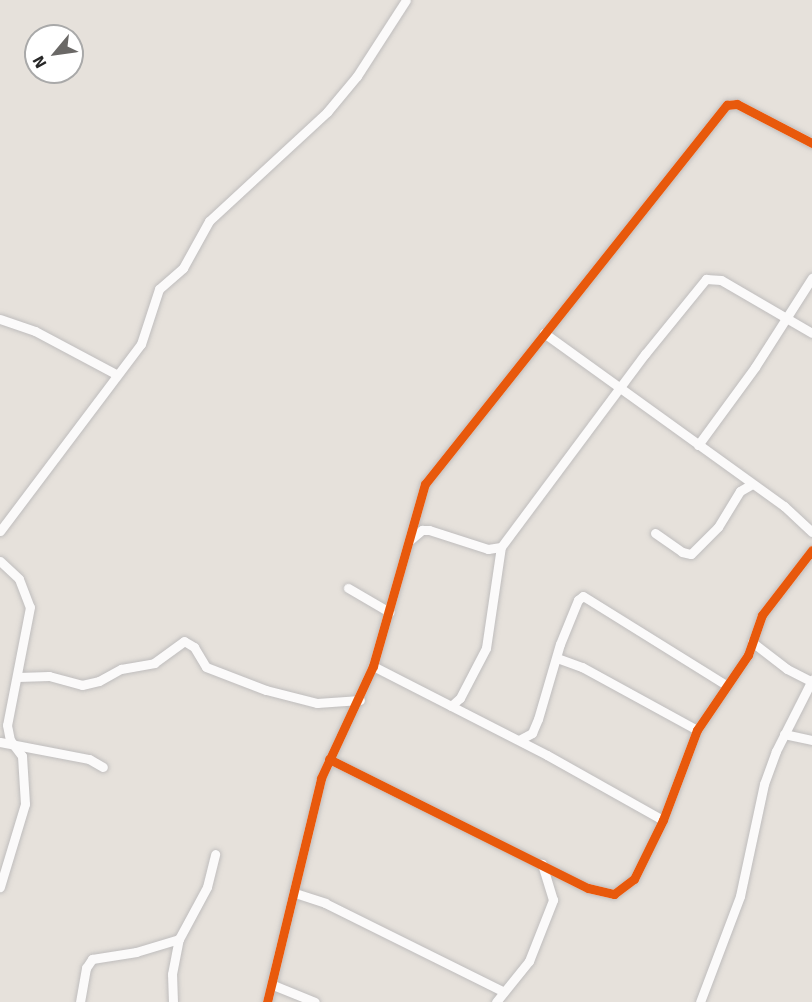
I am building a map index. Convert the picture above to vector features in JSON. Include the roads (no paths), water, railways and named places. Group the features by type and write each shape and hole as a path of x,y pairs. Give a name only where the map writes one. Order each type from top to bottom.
{"street":[{"path":"0,531 116,374 141,344 159,290 183,268 209,221 290,150 340,97 406,0"},
{"path":"267,1002 273,985 321,778 360,700 373,666 425,484 543,333 727,105 737,104 812,143"},
{"path":"698,445 788,317 812,278"},
{"path":"452,706 460,698 486,648 501,547 706,279 721,280 812,333"},
{"path":"0,320 35,331 116,374"},
{"path":"543,333 752,484 812,532"},
{"path":"655,533 681,552 691,554 718,527 740,491 752,484"},
{"path":"410,540 422,530 429,530 488,549 501,547"},
{"path":"330,759 588,888 614,894 634,879 663,820 697,730 748,655 762,615 812,550"},
{"path":"0,561 19,579 30,602 18,677 7,725 10,740 22,756 25,804 0,887"},
{"path":"348,588 389,612"},
{"path":"519,740 532,733 578,600 587,596 726,685"},
{"path":"18,677 49,676 82,685 99,681 121,669 154,663 184,641 194,647 206,667 266,690 317,703 360,700"},
{"path":"700,1002 740,896 756,811 784,734 812,680 787,669 752,642"},
{"path":"557,658 582,667 697,730"},
{"path":"373,666 519,740 663,820"},
{"path":"784,734 812,740"},
{"path":"0,742 90,759 103,767"},
{"path":"173,1002 172,974 179,939 207,887 215,854"},
{"path":"496,1002 529,961 553,900 542,864"},
{"path":"295,893 325,903 502,992"},
{"path":"80,1002 86,968 92,959 136,952 179,939"},
{"path":"273,985 315,1002"}]}
